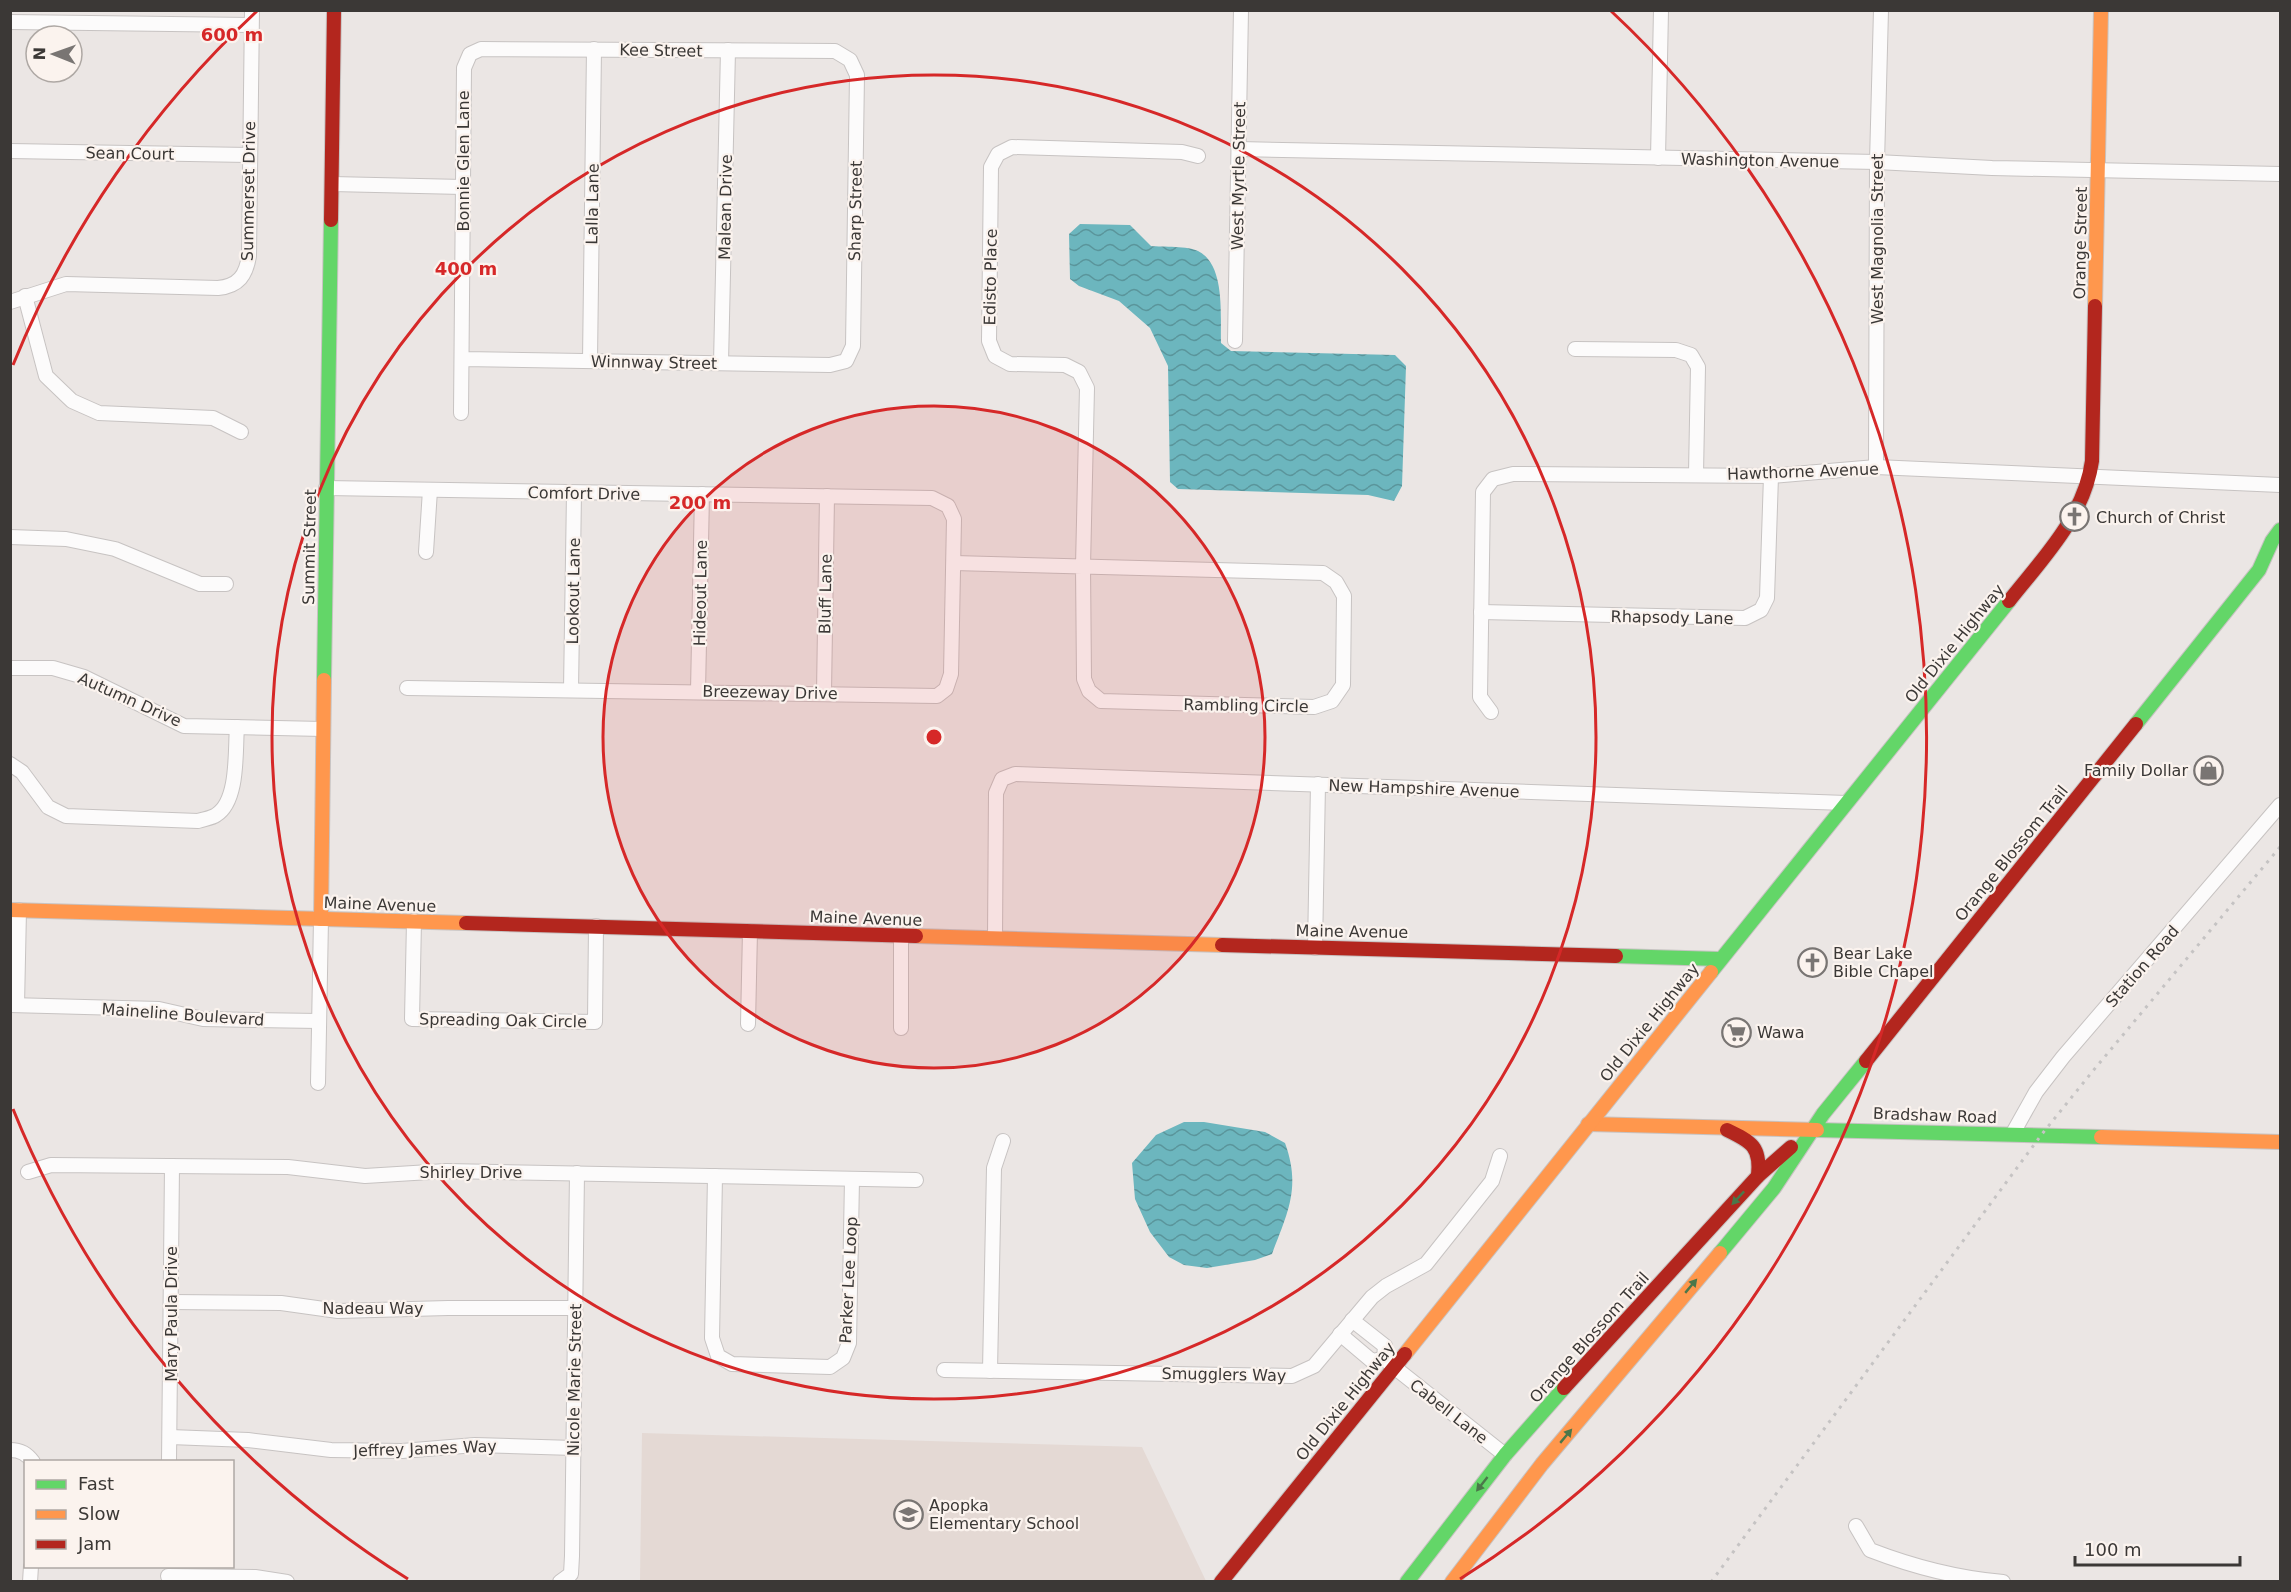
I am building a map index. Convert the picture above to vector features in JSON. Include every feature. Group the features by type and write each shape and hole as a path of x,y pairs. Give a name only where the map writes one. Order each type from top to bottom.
{"street":[{"name":"Summerset Drive","path":"10,302 66,284 218,288 234,284 243,276 249,256 252,10"},
{"name":"Summit Street","path":"318,1083 334,10"},
{"name":"West Myrtle Street","path":"1235,341 1241,10"},
{"path":"1658,158 1661,10"},
{"name":"West Magnolia Street","path":"1876,467 1877,162 1881,10"},
{"name":"Orange Street","path":"2091,476 2101,10"},
{"path":"10,22 251,25"},
{"name":"Kee Street","path":"470,54 481,49 835,51 850,60"},
{"name":"Lalla Lane","path":"590,360 594,49"},
{"name":"Malean Drive","path":"721,363 728,50"},
{"name":"Bonnie Glen Lane","path":"461,413 464,68 470,54"},
{"name":"Sharp Street","path":"846,361 853,346 856,75 850,60"},
{"name":"Edisto Place","path":"1083,566 1087,388 1079,372 1065,365 1010,364 995,356 989,341 991,167 998,154 1012,147 1182,152 1198,156"},
{"name":"Washington Avenue","path":"1239,149 1877,162 1992,168 2280,174"},
{"name":"Sean Court","path":"10,151 249,155"},
{"path":"332,184 463,187"},
{"path":"25,296 46,376 72,401 99,413 213,418 241,432"},
{"path":"1575,349 1676,350 1691,355 1698,367 1696,474"},
{"name":"Winnway Street","path":"463,359 830,366 846,361"},
{"name":"Hawthorne Avenue","path":"1491,712 1480,697 1483,492 1493,479 1513,474 1771,476 1876,467 2280,485"},
{"name":"Rhapsody Lane","path":"1481,612 1745,618 1761,610 1767,598 1771,476"},
{"name":"Old Dixie Highway","path":"1221,1581 1389,1363 1588,1124 2060,538 2076,513 2091,476"},
{"name":"Comfort Drive","path":"326,488 932,498 948,506"},
{"path":"426,552 430,490"},
{"name":"Lookout Lane","path":"571,690 574,493"},
{"name":"Hideout Lane","path":"698,691 702,494"},
{"name":"Bluff Lane","path":"824,693 827,496"},
{"name":"Breezeway Drive","path":"407,687 937,696 946,689 951,674 954,519 948,506"},
{"name":"Orange Blossom Trail","path":"1452,1581 1542,1464 1774,1188 1811,1129 2259,570 2272,541 2280,530"},
{"path":"10,537 66,539 115,549 200,584 226,584"},
{"name":"Orange Blossom Trail","path":"2259,570 2280,555"},
{"name":"Rambling Circle","path":"954,563 1083,566 1323,573 1336,582 1344,596 1342,685 1332,701 1314,707 1101,701 1089,691 1084,679 1083,566"},
{"name":"Autumn Drive","path":"10,668 53,668 84,676 184,726 323,729"},
{"path":"10,764 22,772 48,807 66,816 198,821 217,815 229,800 234,778 237,727"},
{"name":"New Hampshire Avenue","path":"995,938 996,793 1002,779 1015,774 1846,803"},
{"path":"1315,948 1318,784"},
{"name":"Station Road","path":"2013,1133 2036,1092 2063,1058 2280,805"},
{"path":"14,1005 15,910"},
{"name":"Maine Avenue","path":"15,910 1720,959"},
{"name":"Spreading Oak Circle","path":"414,921 412,1019 595,1022 596,926"},
{"path":"748,1024 750,931"},
{"path":"901,936 901,1028"},
{"name":"Maineline Boulevard","path":"14,1005 159,1009 203,1019 319,1021"},
{"name":"Bradshaw Road","path":"1588,1124 2013,1133 2280,1142"},
{"path":"1723,1128 1754,1144 1758,1150 1760,1163 1758,1176"},
{"name":"Orange Blossom Trail","path":"1407,1581 1510,1465 1545,1409 1758,1176 1811,1129"},
{"path":"990,1371 994,1168 1004,1141"},
{"name":"Smugglers Way","path":"944,1370 1292,1376 1314,1366 1372,1296 1426,1264 1492,1181 1500,1156"},
{"name":"Shirley Drive","path":"28,1172 51,1165 288,1167 365,1176 446,1170 916,1180"},
{"name":"Mary Paula Drive","path":"169,1460 172,1166"},
{"name":"Nicole Marie Street","path":"560,1581 571,1574 577,1173"},
{"name":"Parker Lee Loop","path":"715,1176 712,1338 718,1356 732,1364 830,1367 843,1358 849,1342 852,1179"},
{"name":"Nadeau Way","path":"171,1302 281,1303 338,1311 575,1308"},
{"path":"1340,1334 1372,1361 1389,1363 1385,1346 1352,1320"},
{"path":"1361,1351 1372,1336"},
{"name":"Cabell Lane","path":"1389,1363 1510,1465"},
{"path":"1542,1464 1537,1445 1537,1434 1545,1409"},
{"name":"Jeffrey James Way","path":"170,1437 248,1440 331,1450 402,1451 475,1445 574,1448"},
{"path":"14,1450 28,1455 32,1460"},
{"path":"1502,1514 1512,1488 1510,1465"},
{"path":"1856,1526 1870,1550 1878,1553 1944,1575 2003,1581"},
{"path":"168,1575 255,1577 287,1581"}],"shaded area":[{"name":"Apopka Elementary School","path":"642,1433 1142,1447 1206,1581 640,1581"}],"water":[{"path":"1080,224 1130,225 1151,246 1194,249 1207,258 1213,267 1220,292 1221,343 1231,351 1395,355 1406,366 1402,486 1394,501 1368,495 1178,489 1170,482 1168,366 1150,328 1119,301 1079,286 1070,279 1069,234"},
{"path":"1184,1122 1204,1122 1265,1132 1285,1143 1290,1159 1292,1186 1287,1212 1272,1254 1255,1260 1207,1268 1184,1265 1169,1257 1150,1232 1135,1199 1132,1163 1156,1135"}],"railway":[{"path":"1711,1582 2042,1134 2280,847"}],"traffic: fast":[{"path":"324,680 331,220"},
{"path":"2136,724 2259,570 2272,541 2280,530"},
{"path":"1711,972 2009,601"},
{"path":"1616,956 1720,959"},
{"path":"1720,1253 1774,1188 1823,1114 1866,1061"},
{"path":"1817,1130 2101,1137"},
{"path":"1407,1582 1505,1455 1564,1388"}],"traffic: slow":[{"path":"2095,306 2101,10"},
{"path":"321,919 324,680"},
{"path":"10,910 466,923"},
{"path":"916,936 1222,945"},
{"path":"1405,1354 1711,972"},
{"path":"1588,1124 1817,1130"},
{"path":"2101,1137 2280,1142"},
{"path":"1452,1582 1542,1464 1720,1253"}],"traffic: jam":[{"path":"331,220 334,10"},
{"path":"2009,601 2060,536 2071,519 2088,481 2092,461 2095,306"},
{"path":"1866,1061 2136,724"},
{"path":"466,923 916,936"},
{"path":"1222,945 1616,956"},
{"path":"1727,1130 1743,1138 1753,1147 1758,1158 1758,1176"},
{"path":"1564,1388 1758,1176 1791,1147"},
{"path":"1221,1582 1405,1354"}],"place":[{"name":"Church of Christ","path":"2075,517"},
{"name":"Family Dollar","path":"2209,770"},
{"name":"Bear Lake Bible Chapel","path":"1812,962"},
{"name":"Wawa","path":"1736,1032"},
{"name":"Apopka Elementary School","path":"908,1514"}]}
